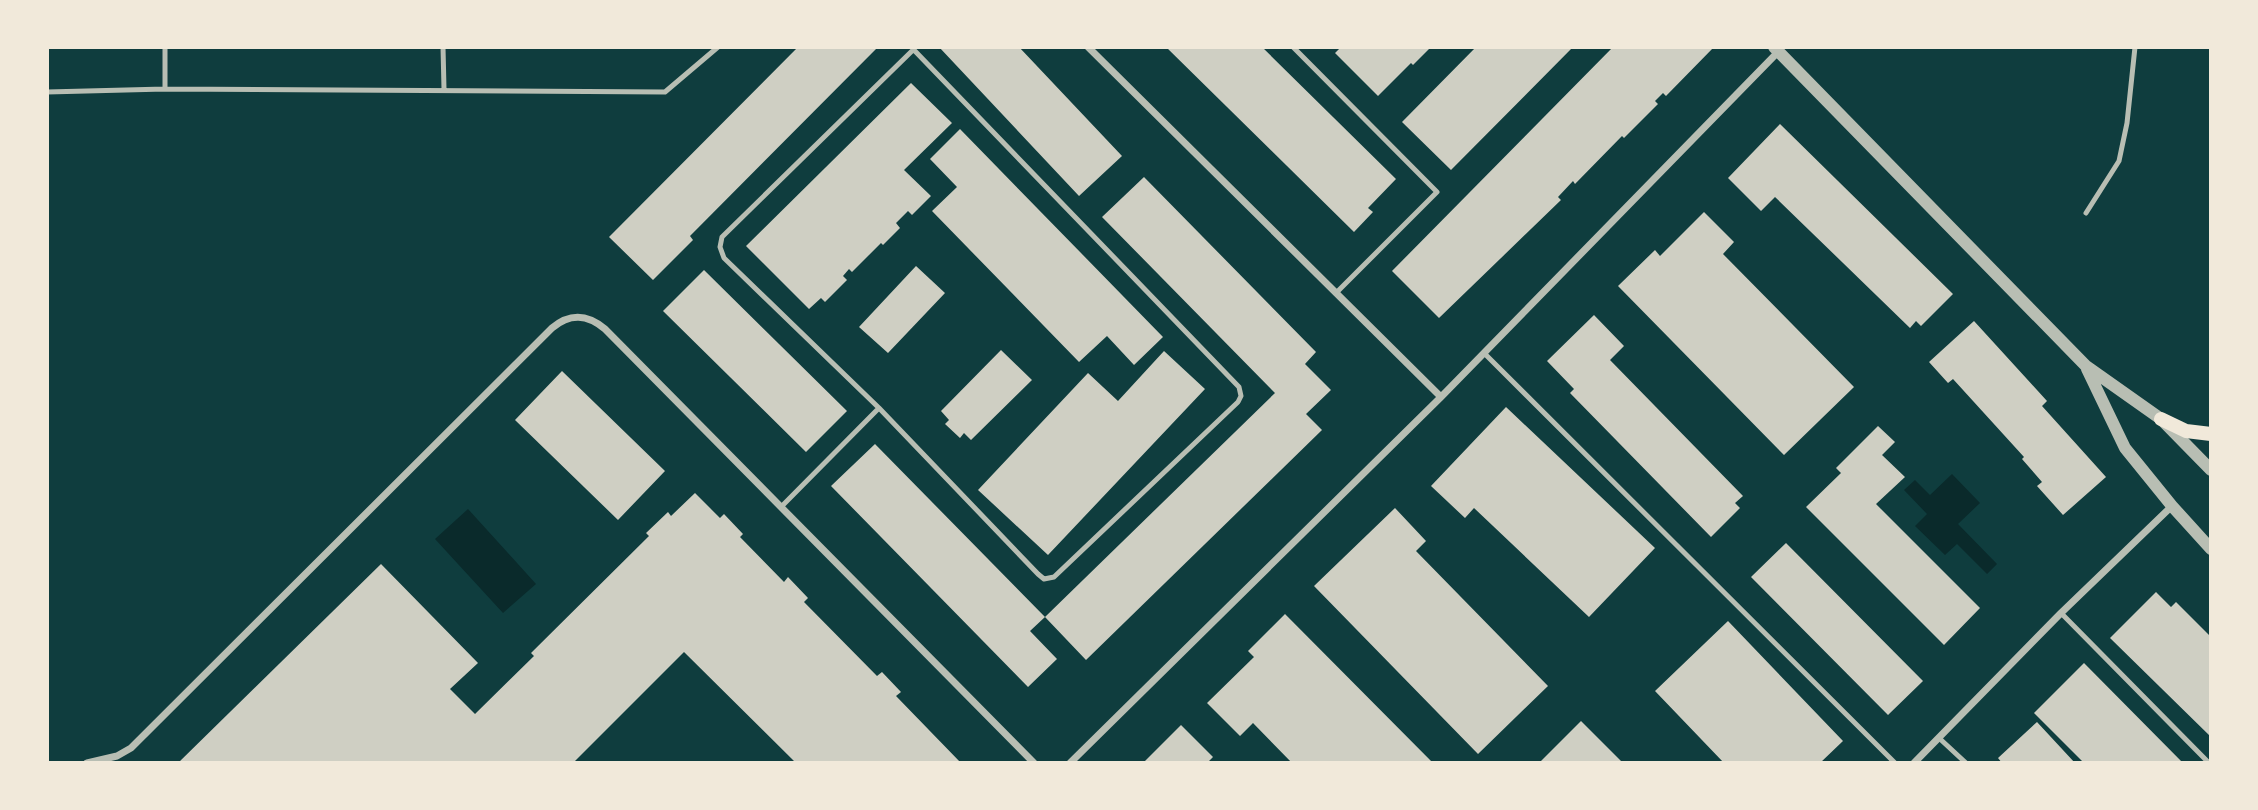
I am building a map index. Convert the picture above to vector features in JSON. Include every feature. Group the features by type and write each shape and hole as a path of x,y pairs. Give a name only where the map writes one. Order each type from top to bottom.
{"main road":[{"path":"2161,419 2186,432 2211,434"}],"street":[{"path":"1088,47 1441,397"},
{"path":"1070,763 1484,354 1776,49 2086,366 2161,419 2211,470"},
{"path":"87,763 117,756 131,748 552,328 564,318 579,316 596,321 605,329 1034,763"},
{"path":"2086,366 2125,448 2172,506 2211,548"},
{"path":"1914,763 2061,613 2172,506"}],"lane":[{"path":"165,47 165,89"},
{"path":"443,47 444,89"},
{"path":"47,92 165,89 665,92 718,47"},
{"path":"1293,47 1437,192 1337,292"},
{"path":"2086,213 2119,161 2127,123 2135,47"},
{"path":"914,48 1239,387 1241,396 1238,402 1054,577 1044,579 879,408 724,258 720,247 722,237 914,48"},
{"path":"1484,354 1895,763"},
{"path":"782,506 879,408"},
{"path":"2061,613 2209,763"},
{"path":"1939,737 1966,763"}],"water":[{"path":"1952,474 1980,503 1958,524 1997,564 1987,574 1957,544 1945,555 1915,526 1927,514 1904,490 1915,480 1930,495"},
{"path":"468,509 536,584 503,613 435,539"}],"building":[{"path":"798,47 878,47 690,236 693,240 653,280 609,237"},
{"path":"939,47 1019,47 1122,156 1079,196"},
{"path":"1166,47 1262,47 1396,179 1368,208 1373,212 1354,232"},
{"path":"1341,47 1431,47 1378,96 1335,53"},
{"path":"1476,47 1573,47 1451,170 1402,122"},
{"path":"1613,47 1714,47 1666,96 1663,93 1655,101 1658,104 1624,138 1622,136 1575,184 1573,181 1558,197 1561,200 1439,318 1392,271"},
{"path":"911,83 952,123 904,170 931,196 912,215 908,211 896,223 900,228 883,245 881,243 852,272 849,269 843,276 847,280 825,302 821,298 809,309 746,246"},
{"path":"1780,124 1953,294 1921,326 1916,321 1910,328 1775,197 1761,211 1728,178"},
{"path":"960,129 1163,337 1134,365 1107,336 1079,362 932,211 957,187 930,159"},
{"path":"1144,177 1316,352 1305,364 1331,390 1306,414 1322,430 1086,660 1045,617 1275,393 1102,217"},
{"path":"1704,212 1734,242 1723,254 1854,387 1784,455 1618,286 1655,250 1660,256"},
{"path":"916,266 945,293 888,353 859,327"},
{"path":"704,270 847,411 806,452 663,311"},
{"path":"1594,315 1624,346 1610,360 1743,496 1735,503 1740,508 1711,537 1570,393 1574,389 1547,361"},
{"path":"1974,321 2047,401 2042,406 2106,477 2063,515 2037,486 2042,482 2022,459 2024,457 1953,379 1948,383 1929,362"},
{"path":"1001,350 1032,380 971,440 964,433 960,438 945,424 949,420 941,411"},
{"path":"1164,351 1205,389 1048,555 978,490 1088,373 1118,401"},
{"path":"562,371 665,471 618,520 515,420"},
{"path":"1506,407 1655,548 1589,617 1474,508 1465,518 1431,486"},
{"path":"1878,426 1895,442 1882,455 1905,477 1876,504 1980,608 1944,645 1806,507 1841,473 1836,468"},
{"path":"875,444 1045,617 1030,631 1057,659 1028,687 831,486"},
{"path":"695,493 720,518 724,514 743,534 740,537 784,582 788,577 808,598 804,602 877,676 882,672 901,692 896,696 961,763 796,763 684,652 573,763 178,763 381,564 478,663 450,689 475,714 534,656 531,653 649,536 646,533 668,512 671,516"},
{"path":"1395,508 1426,541 1416,551 1548,686 1478,754 1314,586"},
{"path":"1786,543 1923,681 1888,715 1751,577"},
{"path":"2156,592 2171,607 2176,602 2211,637 2211,737 2110,638"},
{"path":"1285,614 1433,763 1292,763 1253,723 1240,736 1207,703 1254,657 1248,651"},
{"path":"1728,621 1843,741 1820,763 1724,763 1655,691"},
{"path":"2084,663 2183,763 2084,763 2034,713"},
{"path":"1581,721 1623,763 1539,763"},
{"path":"2037,722 2075,763 2002,763 1998,758"},
{"path":"1181,725 1213,757 1207,763 1143,763"}]}
